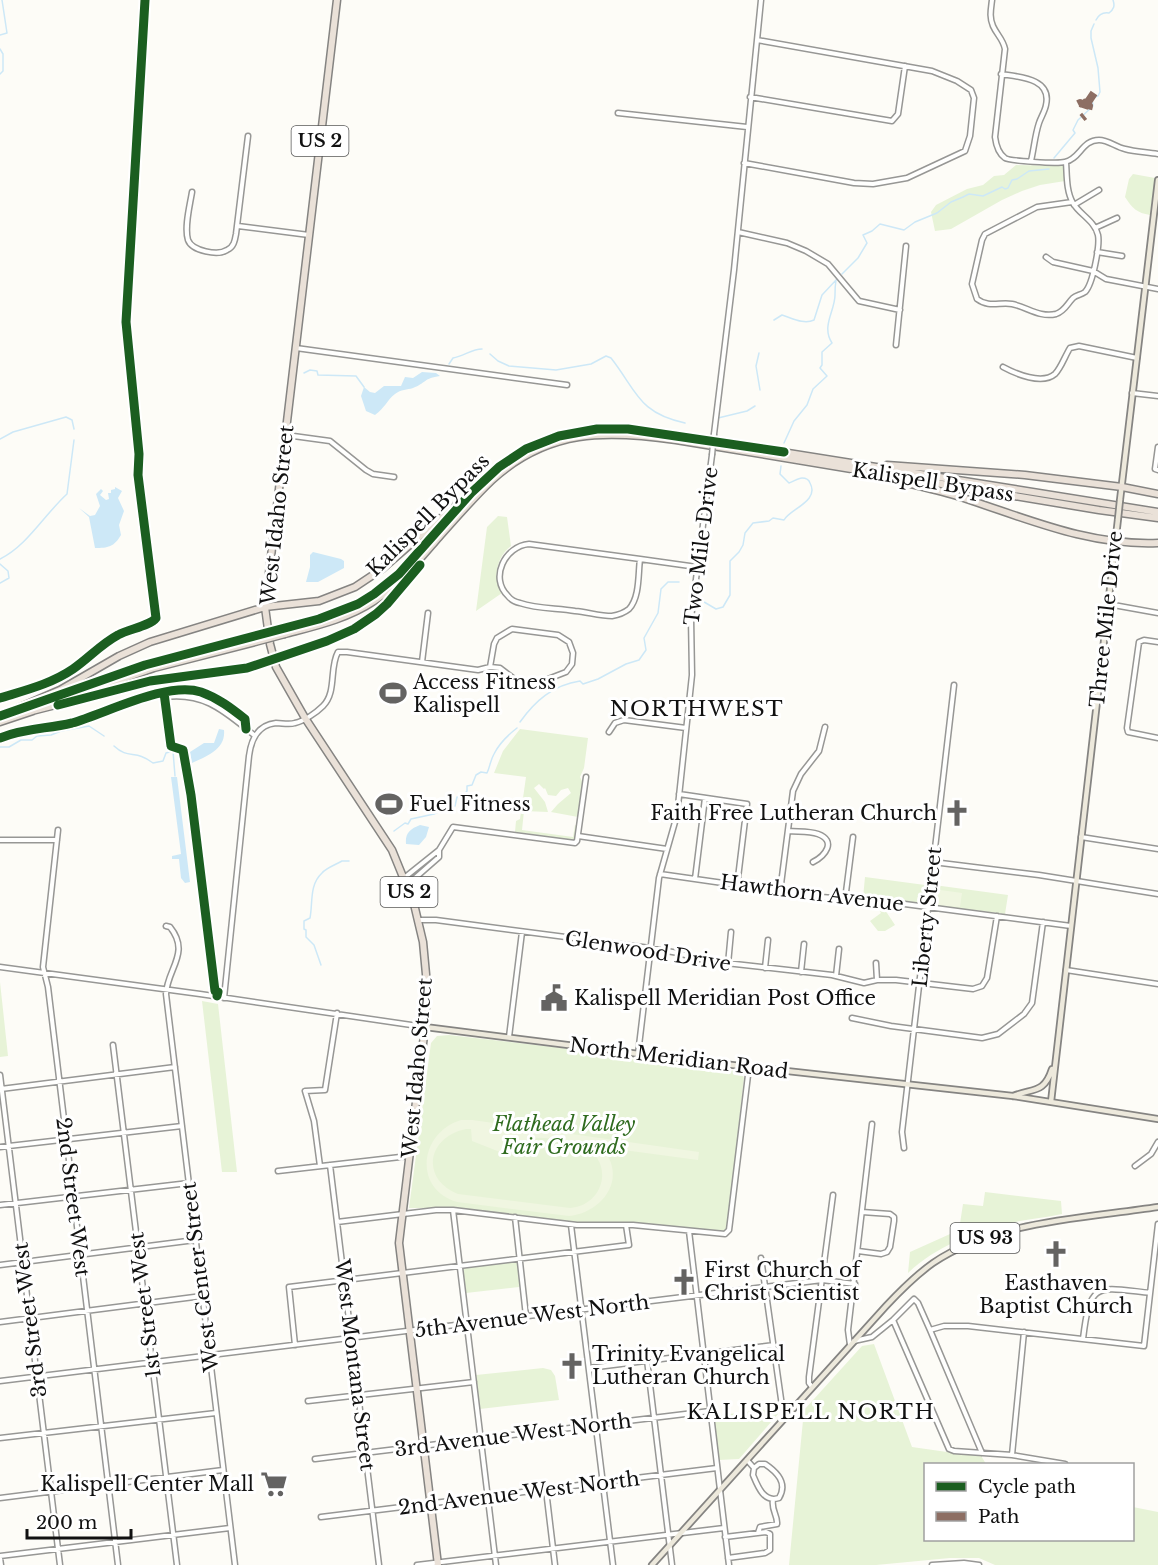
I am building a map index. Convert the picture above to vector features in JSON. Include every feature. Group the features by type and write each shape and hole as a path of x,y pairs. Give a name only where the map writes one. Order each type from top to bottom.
{"highway":[{"name":"West Idaho Street","path":"337,0 265,607 273,660 305,718 384,837 405,881 424,947 427,975 425,1027 399,1243 438,1564"},
{"name":"Kalispell Bypass","path":"0,718 32,711 145,671 334,615 358,604 399,574 471,493 499,467 526,449 559,436 597,429 651,431 1158,512"},
{"name":"Kalispell Bypass","path":"283,631 340,618 375,601 406,574 486,486 511,465 550,444 584,435 647,436 1158,518"},
{"path":"868,465 902,465 990,472 1122,487 1158,494"},
{"path":"850,469 955,496 1063,531 1115,543 1158,543"},
{"path":"0,718 60,690 134,648 265,607 324,599 360,585 471,493"},
{"path":"32,711 142,683 234,671 334,639 370,618 399,590 437,545 448,527"},
{"name":"Kalispell Bypass","path":"0,718 146,664 254,639"}],"main road":[{"name":"Three Mile Drive","path":"1051,1102 1158,180"},
{"name":"North Meridian Road","path":"425,1027 638,1054 1014,1096 1158,1119"},
{"name":"Three Mile Drive","path":"1014,1096 1036,1090 1047,1082 1056,1059"},
{"name":"US 93","path":"652,1565 852,1343 915,1277 933,1263 969,1243 1018,1228 1158,1207"}],"street":[{"name":"Two Mile Drive","path":"638,1054 660,874 675,827 687,728 693,671 691,618 738,232 760,0"},
{"path":"992,0 990,17 993,26 1003,40 1005,49 995,137 1002,157 1011,161 1066,162 1076,157 1089,142 1098,140 1104,140 1124,149 1158,154"},
{"path":"744,163 845,182 873,184 906,178 963,153 970,136 974,101 972,92 966,86 943,74 757,40"},
{"path":"750,97 892,121 898,114 905,66"},
{"path":"1001,74 1030,79 1043,88 1046,105 1037,129 1031,161"},
{"path":"618,113 747,127"},
{"path":"192,192 187,235 192,246 196,249 227,251 235,242 238,226 248,136"},
{"path":"1066,162 1073,203 1095,228 1098,240 1089,285 1084,292 1073,298 1064,310 1057,314 1027,311 1010,304 990,305 977,299 972,284 982,240 986,234 1037,207 1073,203 1099,190"},
{"path":"1095,228 1117,218"},
{"path":"238,226 309,235"},
{"path":"738,232 787,243 806,251 828,264 859,301 900,310"},
{"path":"896,345 906,246"},
{"path":"1097,252 1122,256"},
{"path":"1046,257 1053,262 1093,271 1106,279 1158,289"},
{"path":"1003,367 1020,375 1048,378 1057,373 1070,348 1079,346 1137,358"},
{"path":"296,348 567,385"},
{"path":"1132,393 1158,396"},
{"path":"286,435 330,441 366,471 394,477"},
{"path":"1158,447 1155,470 1158,470"},
{"path":"640,559 633,601 628,610 615,615 521,604 506,595 501,583 504,558 514,549 525,544 640,559 697,567"},
{"path":"1108,604 1158,613"},
{"path":"422,662 428,613"},
{"path":"224,998 249,756 254,735 270,724 294,724 325,704 329,698 334,663 338,652 478,670 490,667 500,668 517,681 531,686 566,672 572,664 573,652 569,642 558,635 512,629 497,638 490,667"},
{"path":"1158,642 1144,640 1139,642 1128,732 1158,738"},
{"name":"Liberty Street","path":"904,1148 902,1132 954,686"},
{"path":"165,697 188,696 210,702 254,735"},
{"path":"609,732 615,723 624,720 687,728"},
{"path":"780,892 793,791 801,774 819,751 825,727"},
{"path":"405,881 439,850 453,827 575,843 578,836 586,777"},
{"path":"679,794 747,804 737,886"},
{"path":"694,879 705,798"},
{"name":"2nd Street West","path":"58,830 42,967 48,987 118,1565"},
{"path":"788,831 815,833 824,838 828,846 827,851 823,857 813,862"},
{"path":"578,836 667,849"},
{"path":"845,900 853,837"},
{"path":"1082,837 1158,849"},
{"path":"0,840 57,840"},
{"path":"405,881 439,857 439,850"},
{"path":"933,862 1158,894"},
{"name":"Hawthorn Avenue","path":"660,874 780,892 928,907 1071,926"},
{"name":"Glenwood Drive","path":"418,920 438,920 650,948 696,959 836,976 864,983 877,980 970,989 982,986 987,978 997,916"},
{"path":"852,1018 985,1038 995,1036 1024,1014 1033,999 1043,922"},
{"path":"166,926 174,932 178,954 176,966 169,975 166,989"},
{"path":"509,1037 522,932"},
{"path":"728,964 731,932"},
{"path":"765,968 768,940"},
{"path":"801,972 804,944"},
{"path":"836,976 839,949"},
{"path":"876,963 877,980"},
{"name":"North Meridian Road","path":"0,967 425,1027"},
{"path":"1066,970 1158,984"},
{"name":"West Center Street","path":"166,989 235,1565"},
{"path":"320,1166 314,1121 305,1091 325,1090 337,1014"},
{"name":"1st Street West","path":"113,1045 177,1565"},
{"path":"1,1089 175,1067"},
{"path":"337,1222 453,1210 571,1225 626,1226 725,1234 730,1226 749,1067"},
{"name":"3rd Street West","path":"0,1075 60,1565"},
{"path":"872,1124 848,1330 852,1343 872,1337 914,1299 930,1330 982,1453"},
{"path":"0,1147 182,1126"},
{"path":"1135,1166 1151,1154 1158,1142"},
{"path":"278,1171 409,1156"},
{"name":"West Montana Street","path":"330,1165 379,1565"},
{"path":"0,1205 189,1183"},
{"path":"812,1387 808,1377 833,1195"},
{"path":"453,1210 496,1565"},
{"path":"858,1251 882,1254 887,1252 894,1221 894,1217 890,1214 862,1212"},
{"path":"515,1217 526,1316"},
{"path":"930,1330 944,1326 956,1326 1144,1346 1158,1224"},
{"path":"571,1225 613,1565"},
{"path":"295,1344 289,1287 629,1245 626,1226"},
{"path":"689,1232 729,1565"},
{"path":"0,1265 195,1240"},
{"path":"760,1258 782,1406 788,1414"},
{"name":"5th Avenue West North","path":"0,1381 822,1280 855,1284"},
{"path":"1083,1339 1088,1305 1099,1292 1108,1289 1150,1293"},
{"path":"0,1322 202,1296"},
{"path":"893,1320 943,1437 951,1450 1012,1455 1059,1463"},
{"path":"1012,1455 1024,1332"},
{"path":"589,1368 774,1345"},
{"path":"647,1360 672,1565"},
{"path":"308,1401 474,1382"},
{"name":"3rd Avenue West North","path":"315,1459 710,1411"},
{"path":"0,1438 216,1413"},
{"path":"747,1460 754,1468"},
{"path":"759,1464 765,1464 773,1470 782,1480 781,1496 773,1500 763,1494 753,1475 754,1468 759,1464"},
{"name":"2nd Avenue West North","path":"321,1517 717,1468"},
{"path":"0,1498 223,1470"},
{"path":"546,1490 555,1565"},
{"path":"758,1533 760,1527 777,1524 778,1520 773,1513 773,1500"},
{"path":"1,1565 0,1557 230,1527"},
{"path":"417,1565 724,1528"},
{"path":"725,1537 768,1532 770,1534 771,1548 769,1551 763,1554 728,1558"},
{"path":"932,1565 964,1563 979,1565"}],"green space":[{"path":"1016,165 1064,166 1065,181 1022,191 951,229 935,231 931,212 936,205 967,189 983,185 994,176 1004,175"},
{"path":"1133,174 1155,178 1150,215 1135,209 1125,197 1129,179"},
{"path":"498,516 507,517 511,546 499,561 497,581 502,593 476,611 487,527"},
{"path":"520,729 588,738 584,768 580,777 583,783 578,817 551,812 571,793 568,788 561,790 556,796 548,795 545,788 539,784 534,788 545,802 548,812 524,811 522,830 573,837 575,825 577,826 575,840 515,832 516,821 520,819 526,777 494,773 503,751"},
{"path":"865,877 925,885 923,904 863,898"},
{"path":"934,885 1008,895 1005,914 932,905"},
{"path":"933,889 962,893 960,907 931,905"},
{"path":"876,905 892,907 887,913 895,925 885,931 878,931 870,921 881,913"},
{"path":"0,982 8,1056 0,1057"},
{"path":"202,1001 218,1004 237,1172 222,1172"},
{"name":"Flathead Valley Fair Grounds","path":"449,1035 741,1072 744,1078 727,1230 724,1233 634,1224 578,1223 452,1208 409,1208 431,1043 437,1036"},
{"path":"461,1120 472,1120 699,1152 698,1160 601,1147 610,1161 613,1173 608,1192 596,1206 569,1216 457,1202 443,1195 433,1186 428,1174 427,1161 436,1136","holes":["471,1129 472,1141 500,1152 528,1144 531,1137 564,1140 582,1145 599,1161 602,1181 598,1191 582,1205 570,1208 458,1194 438,1179 433,1159 436,1149 443,1140 453,1133"]},
{"path":"985,1192 1061,1201 1062,1214 1014,1222 967,1236 930,1256 908,1273 910,1252 959,1230 963,1204 983,1206"},
{"path":"517,1261 521,1284 519,1287 466,1293 463,1268"},
{"path":"874,1344 912,1447 980,1454 985,1463 924,1463 924,1541 1134,1541 1134,1507 1158,1512 1158,1565 995,1565 979,1558 950,1558 876,1565 789,1565 804,1410 862,1346"},
{"path":"543,1368 551,1370 555,1376 559,1400 480,1409 476,1375"},
{"path":"777,1408 778,1414 739,1459 719,1460 713,1416"}],"water":[{"path":"422,372 436,373 440,376 431,378 413,388 397,392 375,415 366,411 361,396 364,387 375,393 384,386 401,386 405,377 413,378"},
{"path":"115,487 122,491 118,498 124,511 119,525 121,535 110,546 95,548 89,517 79,508 90,516 95,515 100,506 96,494 101,489 103,491 100,495 106,500 109,499 108,493 111,493"},
{"path":"313,552 341,559 344,561 344,568 318,582 306,582 310,555"},
{"path":"219,729 224,730 224,737 219,747 192,763 190,752 204,743 214,743"},
{"path":"171,777 177,777 190,882 185,883 181,878 179,859 172,859 172,856 181,854"},
{"path":"420,825 429,827 426,837 419,845 406,844 409,832"}],"waterway":[{"path":"0,35 7,33 2,0"},
{"path":"1096,20 1101,14 1112,10 1113,0"},
{"path":"1054,158 1075,133 1073,130 1078,120 1093,106 1092,98 1098,96 1100,92 1098,68 1091,38 1094,24"},
{"path":"0,49 3,54 3,71 0,74"},
{"path":"842,274 858,258 867,243 863,235 880,224 904,230 969,194 983,196 1002,187 1008,188 1012,180 1029,171 1049,169"},
{"path":"774,320 782,315 802,321 814,320 822,295 837,279"},
{"path":"784,443 794,421 807,405 813,389 827,376 820,368 822,352 832,343 828,325 836,280"},
{"path":"449,364 453,358 482,349"},
{"path":"759,353 756,366 760,390"},
{"path":"490,354 509,366 556,370 591,364 606,356 611,358 648,407 669,419 685,423"},
{"path":"304,373 310,370 317,371 318,375 356,376 364,387"},
{"path":"718,418 747,411 755,406"},
{"path":"0,439 13,432 66,417 72,420 74,429"},
{"path":"0,559 19,546 67,494 74,440"},
{"path":"699,599 716,609 723,607 730,595 730,561 743,545 745,533 753,523 769,521 773,518 784,520 808,500 812,489 808,480 800,478 789,483 780,474 781,466"},
{"path":"0,564 8,571 9,578 0,583"},
{"path":"520,722 538,701 553,690 570,683 580,681 583,684 598,679 626,664 639,660 646,650 644,638 658,613 661,589 668,582 679,582"},
{"path":"0,747 9,747 21,740 32,740 37,736 89,726 104,736"},
{"path":"394,831 405,823 408,824 411,819 455,806 457,797 463,796 467,791 467,786 472,785 476,775 481,772 487,773 498,747 517,728"},
{"path":"114,746 124,753 141,756 153,763 163,761 166,753 173,751 175,776"},
{"path":"321,965 314,945 306,937 304,921 310,918 313,889 318,878 331,867 342,861 349,861"}],"marked path":[{"path":"1084,103 1088,102 1096,90"},
{"path":"1078,104 1089,106 1087,114 1082,118"}],"cycle path":[{"path":"0,698 56,679 112,639 156,618 138,475 139,454 126,322 145,0"},
{"path":"0,716 145,665 319,619 358,604 399,574 471,493 499,467 526,449 559,436 597,429 628,429 784,452"},
{"path":"58,705 150,681 247,668 327,641 354,629 376,614 420,565"},
{"path":"0,738 18,732 72,723 154,694 187,690 201,692 224,704 245,719 246,729"},
{"path":"164,693 171,746 183,750 191,795 217,996"}],"place":[{"name":"Access Fitness Kalispell","path":"393,693"},
{"name":"Fuel Fitness","path":"389,804"},
{"name":"Faith Free Lutheran Church","path":"957,813"},
{"name":"Kalispell Meridian Post Office","path":"554,998"},
{"name":"Easthaven Baptist Church","path":"1056,1254"},
{"name":"First Church of Christ Scientist","path":"684,1282"},
{"name":"Trinity Evangelical Lutheran Church","path":"572,1366"},
{"name":"Kalispell Center Mall","path":"274,1484"}],"district":[{"name":"NORTHWEST","path":"697,709"},
{"name":"KALISPELL NORTH","path":"811,1412"}]}
